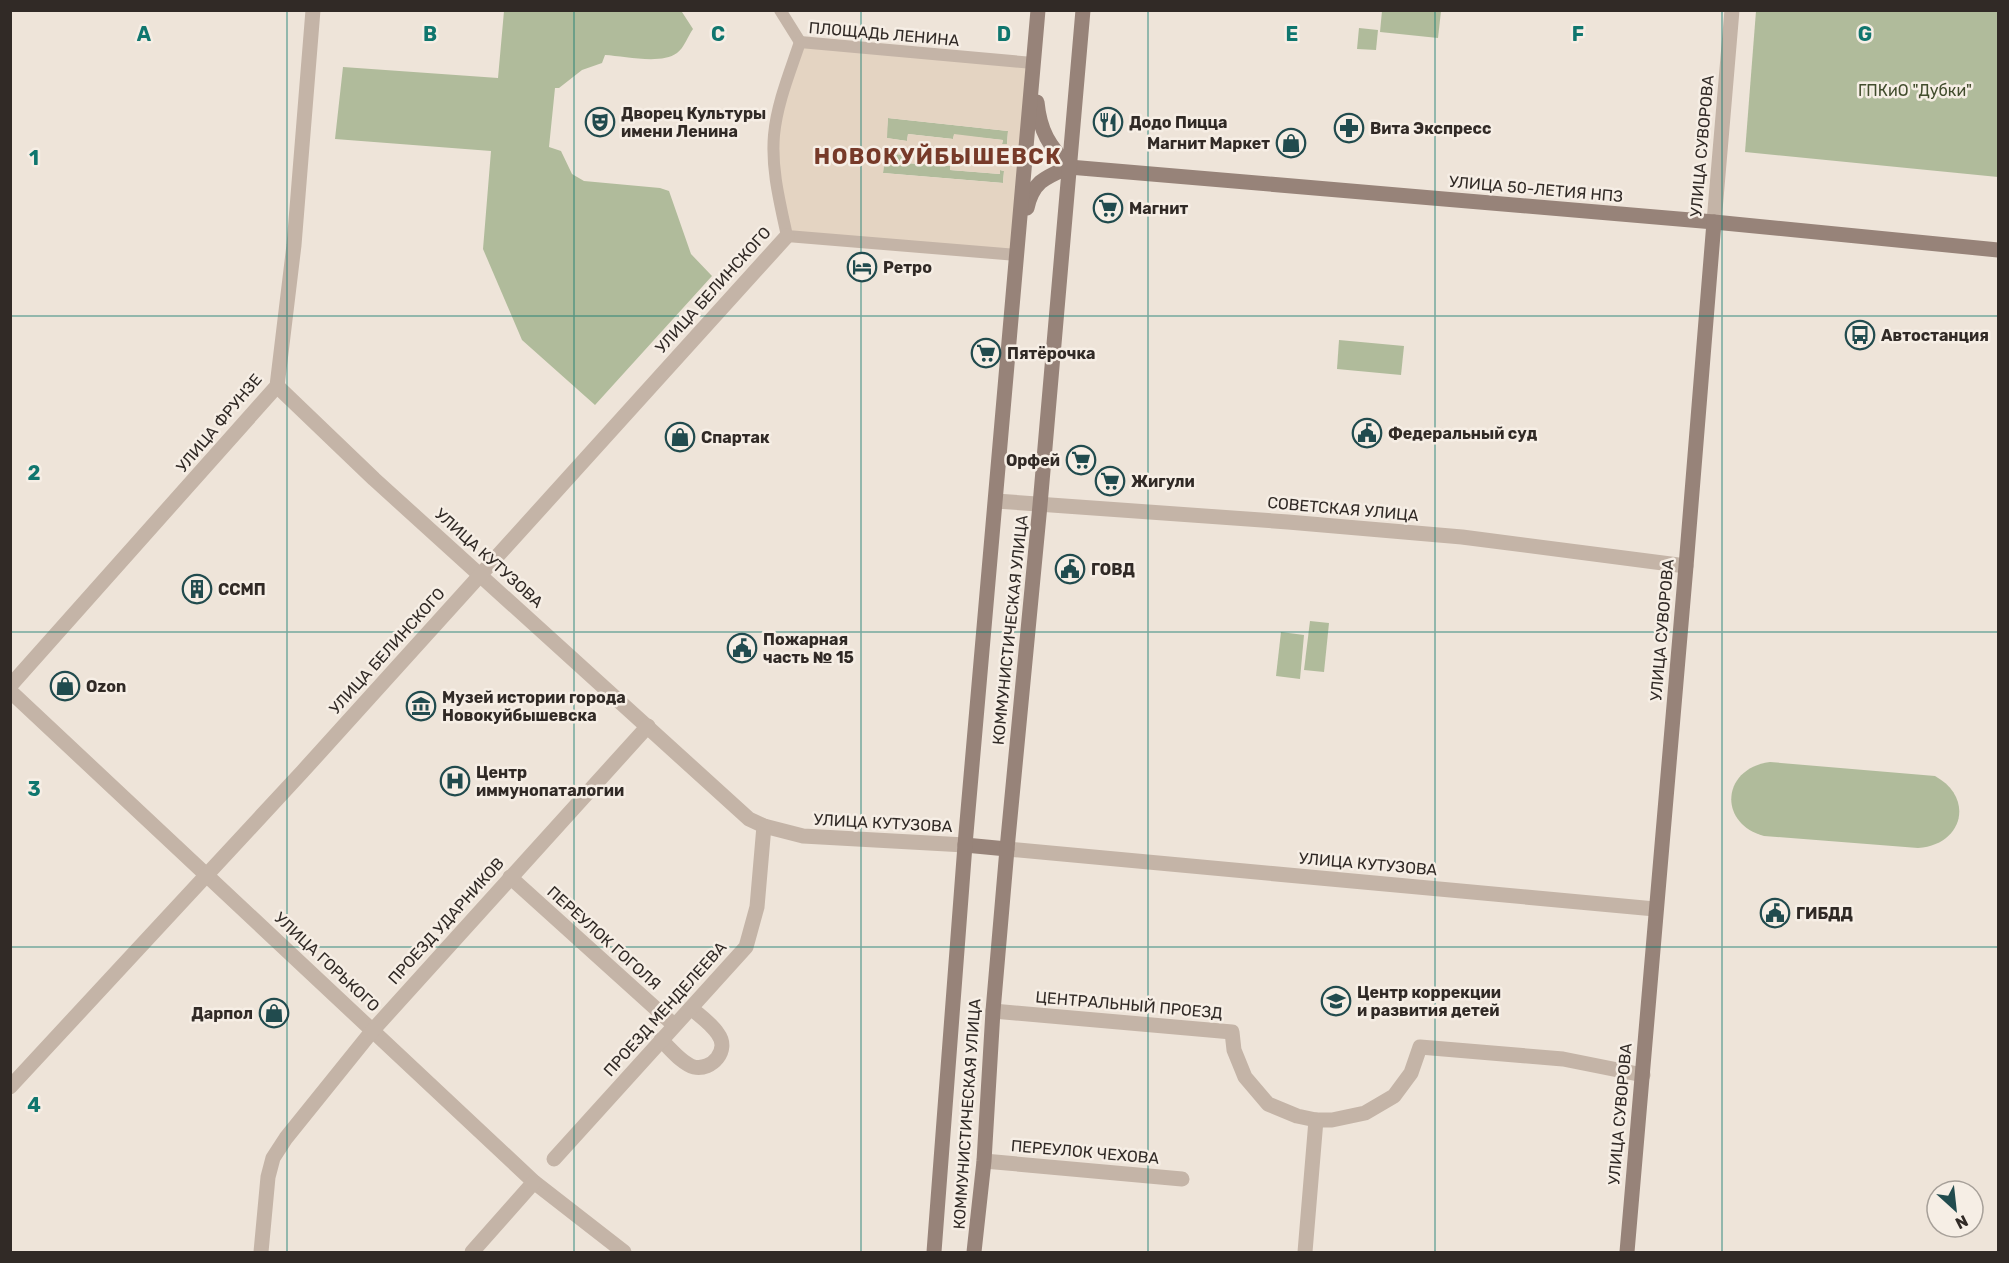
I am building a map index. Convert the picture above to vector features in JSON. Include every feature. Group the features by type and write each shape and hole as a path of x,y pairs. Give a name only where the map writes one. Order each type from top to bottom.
{"main road":[{"name":"КОММУНИСТИЧЕСКАЯ УЛИЦА","path":"934,1252 965,845 1038,10"},
{"name":"КОММУНИСТИЧЕСКАЯ УЛИЦА","path":"974,1252 984,1161 993,1011 1007,849 1040,505 1083,10"},
{"path":"1017,255 1031,193 1044,177 1069,167 1050,146 1039,121 1033,63"},
{"name":"УЛИЦА 50-ЛЕТИЯ НПЗ","path":"1069,167 1714,222 1998,250"},
{"name":"УЛИЦА СУВОРОВА","path":"1627,1252 1714,222"},
{"name":"УЛИЦА КУТУЗОВА","path":"965,845 1007,849"}],"street":[{"name":"УЛИЦА ФРУНЗЕ","path":"10,686 277,386 294,245 313,10"},
{"path":"780,10 800,42"},
{"name":"УЛИЦА СУВОРОВА","path":"1714,222 1732,10"},
{"name":"ПЛОЩАДЬ ЛЕНИНА","path":"787,236 776,181 774,136 783,92 800,42 1033,63"},
{"path":"787,236 1017,255"},
{"name":"УЛИЦА БЕЛИНСКОГО","path":"10,1087 207,876 787,236"},
{"name":"УЛИЦА КУТУЗОВА","path":"277,386 374,478 750,819 764,826 803,836 965,845"},
{"name":"СОВЕТСКАЯ УЛИЦА","path":"996,501 1462,537 1686,566"},
{"name":"УЛИЦА ГОРЬКОГО","path":"10,691 534,1182 624,1252"},
{"name":"ПРОЕЗД УДАРНИКОВ","path":"261,1252 268,1177 273,1158 286,1138 373,1030 648,726"},
{"name":"ПРОЕЗД МЕНДЕЛЕЕВА","path":"554,1160 746,947 757,907 764,826"},
{"name":"УЛИЦА КУТУЗОВА","path":"1007,849 1655,909"},
{"name":"ПЕРЕУЛОК ГОГОЛЯ","path":"510,878 674,1025"},
{"path":"661,1040 688,1064 695,1067 703,1067 716,1061 722,1047 718,1033 691,1008"},
{"name":"ЦЕНТРАЛЬНЫЙ ПРОЕЗД","path":"993,1011 1232,1032 1234,1050 1245,1077 1268,1104 1297,1116 1316,1120 1332,1120 1365,1113 1394,1096 1411,1073 1420,1047 1563,1059 1643,1074"},
{"path":"1305,1252 1316,1120"},
{"name":"ПЕРЕУЛОК ЧЕХОВА","path":"984,1161 1182,1179"},
{"path":"472,1252 534,1182"}],"green space":[{"path":"504,11 684,11 682,12 693,29 682,48 670,57 642,59 605,55 602,63 582,70 559,88 555,88 549,147 561,151 572,174 584,181 660,188 669,191 691,254 712,276 595,405 522,340 483,249 491,151 335,139 343,67 498,78"},
{"path":"1382,11 1441,11 1438,38 1380,32"},
{"name":"ГПКиО \"Дубки\"","path":"1756,11 1998,11 1998,177 1745,152"},
{"path":"1359,28 1378,30 1376,50 1357,49"},
{"path":"888,118 1008,131 1007,144 1002,144 1003,140 954,135 953,139 908,134 907,141 886,138"},
{"path":"885,153 905,155 905,163 950,166 950,170 1000,174 1000,170 1004,171 1003,183 883,173"},
{"path":"1339,340 1404,346 1401,375 1337,369"},
{"path":"1310,621 1329,623 1324,672 1304,670"},
{"path":"1281,632 1304,635 1300,679 1276,676"},
{"path":"1770,762 1935,776 1948,785 1956,796 1959,808 1958,819 1954,830 1945,839 1933,845 1918,848 1764,836 1749,829 1738,820 1731,796 1742,774 1754,766"}],"shaded area":[{"path":"800,42 1027,63 1010,255 787,236 774,136","holes":["888,118 1008,131 1007,144 1002,144 1003,140 954,134 953,139 908,134 907,141 887,138","885,153 905,155 905,163 950,166 950,170 1000,174 1000,170 1004,171 1003,183 883,173"]}],"place":[{"name":"Дворец Культуры имени Ленина","path":"600,122"},
{"name":"Додо Пицца","path":"1108,122"},
{"name":"Вита Экспресс","path":"1349,128"},
{"name":"Магнит Маркет","path":"1291,143"},
{"name":"Магнит","path":"1108,208"},
{"name":"Ретро","path":"862,267"},
{"name":"Автостанция","path":"1860,335"},
{"name":"Пятёрочка","path":"986,353"},
{"name":"Федеральный суд","path":"1367,433"},
{"name":"Спартак","path":"680,437"},
{"name":"Орфей","path":"1081,460"},
{"name":"Жигули","path":"1110,481"},
{"name":"ГОВД","path":"1070,569"},
{"name":"ССМП","path":"197,589"},
{"name":"Пожарная часть № 15","path":"742,648"},
{"name":"Ozon","path":"65,686"},
{"name":"Музей истории города Новокуйбышевска","path":"421,706"},
{"name":"Центр иммунопаталогии","path":"455,781"},
{"name":"ГИБДД","path":"1775,913"},
{"name":"Центр коррекции и развития детей","path":"1336,1001"},
{"name":"Дарпол","path":"274,1013"}],"district":[{"name":"НОВОКУЙБЫШЕВСК","path":"938,156"}]}
